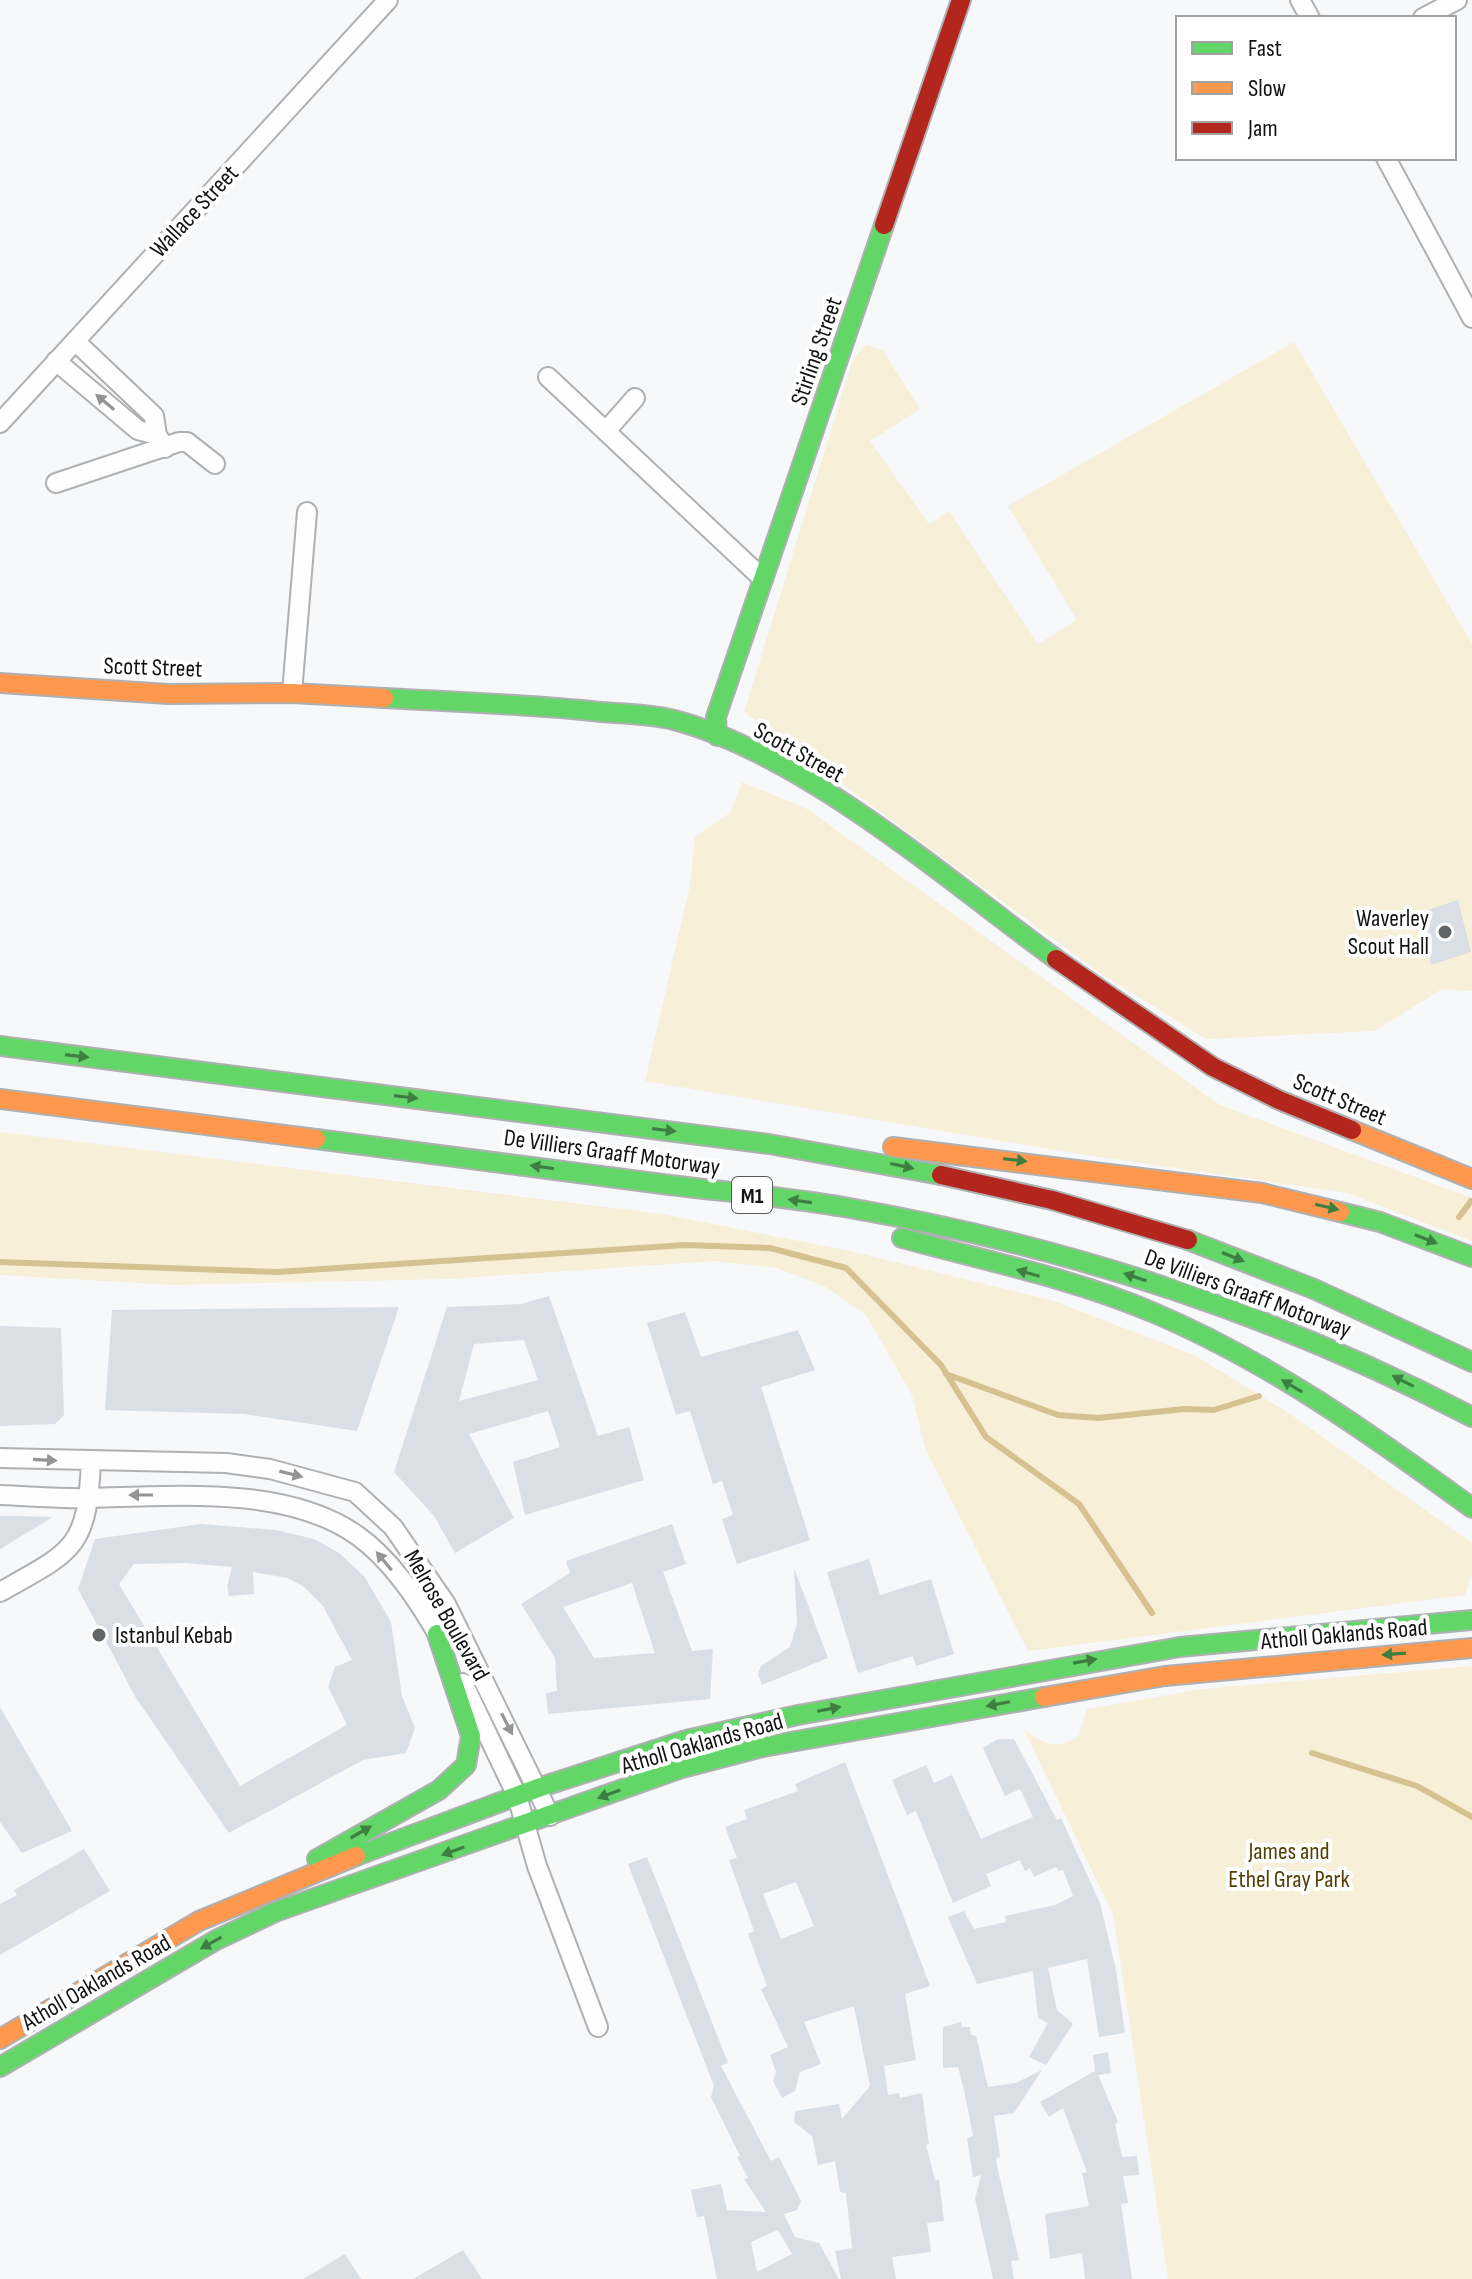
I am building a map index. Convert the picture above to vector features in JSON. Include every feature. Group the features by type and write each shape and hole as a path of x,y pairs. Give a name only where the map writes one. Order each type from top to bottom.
{"main road":[{"name":"Stirling Street","path":"711,727 961,0"},
{"name":"Scott Street","path":"0,683 168,694 292,693 568,708 711,727 782,766 858,814 1106,996 1213,1067 1279,1100 1472,1179"},
{"name":"M1","path":"0,1046 769,1144 884,1162 1005,1188 1108,1216 1230,1256 1356,1308 1472,1362"},
{"name":"De Villiers Graaff Motorway","path":"0,1099 843,1207 988,1237 1103,1266 1213,1302 1352,1356 1472,1417"},
{"path":"769,1144 930,1149 1262,1193 1380,1222 1472,1257"},
{"path":"843,1207 900,1238 1085,1289 1152,1312 1289,1385 1472,1502"},
{"path":"1443,1484 1472,1508"},
{"name":"Atholl Oaklands Road","path":"0,2039 199,1921 272,1888 538,1788 686,1740 1027,1671 1180,1647 1472,1620"},
{"path":"272,1888 340,1845 439,1790 466,1765 471,1736 437,1634"},
{"name":"Atholl Oaklands Road","path":"0,2067 216,1940 275,1912 682,1768 777,1744 1165,1676 1472,1648"}],"street":[{"name":"Wallace Street","path":"0,423 388,0"},
{"path":"1427,16 1457,0"},
{"path":"1387,160 1472,318"},
{"path":"75,341 154,416 161,441"},
{"path":"56,361 138,430 161,441 187,442 215,464"},
{"path":"548,377 763,579"},
{"path":"606,431 635,398"},
{"path":"56,483 161,441"},
{"path":"292,693 307,512"},
{"name":"Melrose Boulevard","path":"0,1458 226,1463 270,1469 355,1492 393,1527 446,1604 550,1816"},
{"path":"0,1592 51,1564 71,1547 81,1530 91,1498 91,1462"},
{"name":"Melrose Boulevard","path":"0,1495 91,1498 142,1495 258,1500 313,1514 357,1535 377,1552 437,1634 517,1796 537,1866 598,2027"}],"green space":[{"path":"1294,342 1472,644 1472,991 1442,989 1375,1031 1206,1039 1100,973 744,712 853,359 866,345 883,351 920,409 870,441 929,524 949,511 1038,644 1077,620 1008,506"},
{"path":"742,782 807,809 1220,1105 1472,1198 1472,1241 1347,1193 1066,1152 645,1081 690,885 695,837 731,812"},
{"path":"0,1132 662,1214 850,1251 1054,1301 1196,1356 1293,1416 1472,1543 1472,1572 1465,1595 1028,1651 925,1448 912,1395 866,1315 826,1287 777,1268 715,1261 448,1279 173,1285 0,1275"},
{"name":"James and Ethel Gray Park","path":"1472,1666 1472,2279 1168,2279 1113,1914 1024,1730 1044,1742 1065,1743 1079,1735 1087,1709 1202,1689"}],"building":[{"name":"Waverley Scout Hall","path":"1458,900 1471,952 1431,965 1419,913"},
{"path":"549,1296 598,1436 629,1427 644,1480 525,1515 513,1462 560,1447 548,1411 469,1434 514,1518 455,1553 434,1516 394,1472 447,1307 521,1304","holes":["524,1340 538,1380 459,1401 474,1344"]},
{"path":"399,1307 357,1431 244,1414 105,1410 112,1310"},
{"path":"685,1312 701,1357 798,1330 815,1370 761,1387 810,1540 737,1564 722,1519 733,1515 722,1481 713,1484 690,1411 676,1415 647,1323"},
{"path":"0,1326 61,1328 64,1415 55,1424 0,1426"},
{"path":"0,1516 19,1516 53,1517 0,1549"},
{"path":"201,1524 276,1530 314,1539 339,1553 364,1576 391,1622 402,1696 415,1728 406,1753 363,1760 229,1833 136,1698 78,1589 95,1539","holes":["186,1563 232,1567 227,1586 229,1596 254,1594 253,1572 288,1578 304,1587 323,1606 352,1660 335,1667 328,1687 347,1725 240,1786 119,1584 134,1564"]},
{"path":"672,1524 686,1564 663,1572 692,1651 713,1649 710,1699 548,1714 546,1693 557,1691 555,1658 521,1604 570,1573 566,1561","holes":["632,1583 655,1653 594,1658 563,1607"]},
{"path":"869,1559 880,1595 931,1579 954,1654 916,1666 913,1656 858,1673 827,1572"},
{"path":"794,1568 828,1658 762,1685 758,1674 761,1666 790,1647 797,1624"},
{"path":"0,1707 72,1831 22,1853 0,1822"},
{"path":"998,1739 1014,1739 1057,1820 1061,1818 1100,1903 1116,1970 1125,2033 1099,2037 1087,1959 1048,1968 1057,2010 1073,2024 1046,2065 1029,2057 1048,2023 1038,2018 1033,1971 977,1984 948,1917 964,1911 974,1929 1006,1922 1005,1916 1055,1905 1073,1896 1063,1870 1058,1871 1056,1867 1034,1877 1030,1868 1025,1871 1020,1860 986,1874 991,1886 953,1903 916,1811 907,1815 892,1780 926,1765 934,1783 952,1775 981,1839 1033,1817 1020,1789 1005,1796 983,1748"},
{"path":"845,1762 930,1986 905,1994 916,2060 884,2066 888,2095 899,2093 900,2098 922,2093 929,2144 926,2145 935,2180 939,2180 944,2221 927,2223 931,2252 892,2257 896,2279 841,2279 835,2251 852,2248 846,2193 840,2192 835,2161 818,2165 812,2136 794,2122 795,2111 839,2104 842,2119 870,2086 854,2006 804,2022 821,2064 800,2072 795,2091 782,2098 773,2081 776,2072 770,2055 788,2047 761,1989 767,1986 748,1934 754,1931 729,1860 737,1858 725,1827 747,1819 744,1810 798,1791 795,1784","holes":["796,1882 814,1926 781,1939 763,1894"]},
{"path":"84,1849 110,1891 0,1955 0,1904 17,1895 14,1890"},
{"path":"647,1857 728,2063 721,2066 771,2161 779,2157 801,2201 797,2210 784,2214 795,2237 819,2243 839,2279 717,2279 704,2216 697,2217 691,2190 721,2184 727,2210 766,2212 744,2179 748,2178 737,2157 740,2156 711,2097 714,2086 628,1864","holes":["778,2230 792,2254 757,2272 751,2242"]},
{"path":"961,2022 962,2027 970,2027 971,2035 976,2036 988,2087 1016,2083 1042,2070 1014,2113 994,2116 1000,2157 996,2158 997,2166 1019,2260 1011,2261 1014,2279 993,2279 975,2199 981,2175 973,2177 967,2138 973,2136 964,2090 958,2067 943,2068 943,2027"},
{"path":"1108,2052 1111,2073 1098,2075 1118,2122 1115,2124 1122,2157 1137,2156 1139,2175 1123,2176 1128,2203 1121,2204 1132,2279 1085,2279 1082,2253 1050,2259 1045,2214 1089,2206 1082,2173 1087,2172 1063,2108 1049,2117 1040,2102 1095,2071 1093,2055"},
{"path":"463,2250 482,2279 413,2279"},
{"path":"345,2254 361,2279 303,2279"}],"waterway":[{"path":"1459,1217 1471,1201"},
{"path":"0,1262 278,1272 685,1245 770,1248 846,1268 941,1365 986,1437 1079,1504 1152,1613"},
{"path":"946,1374 1058,1415 1098,1418 1184,1409 1214,1410 1259,1396"},
{"path":"1312,1753 1417,1786 1472,1817"}],"traffic: fast":[{"path":"717,736 716,717 884,225"},
{"path":"384,698 647,715 674,720 723,737 773,761 873,823 1056,959"},
{"path":"0,1046 769,1144 941,1175"},
{"path":"316,1139 822,1203 1007,1241 1087,1263 1245,1315 1398,1380 1472,1417"},
{"path":"1340,1212 1380,1222 1472,1257"},
{"path":"902,1238 1091,1289 1195,1331 1318,1401 1472,1508"},
{"path":"1188,1240 1314,1289 1472,1362"},
{"path":"356,1856 538,1788 686,1740 798,1715 1180,1647 1472,1620"},
{"path":"317,1859 439,1790 466,1765 471,1736 437,1634"},
{"path":"0,2067 216,1940 275,1912 682,1768 763,1747 1044,1697"}],"traffic: slow":[{"path":"0,683 168,694 292,693 384,698"},
{"path":"0,1099 316,1139"},
{"path":"1352,1130 1472,1179"},
{"path":"893,1147 1262,1193 1340,1212"},
{"path":"1044,1697 1165,1676 1472,1648"},
{"path":"0,2039 199,1921 356,1856"}],"traffic: jam":[{"path":"884,225 961,0"},
{"path":"1056,959 1213,1067 1279,1100 1352,1130"},
{"path":"941,1175 1052,1200 1188,1240"}],"place":[{"name":"Waverley Scout Hall","path":"1445,932"},
{"name":"Istanbul Kebab","path":"99,1635"}]}
